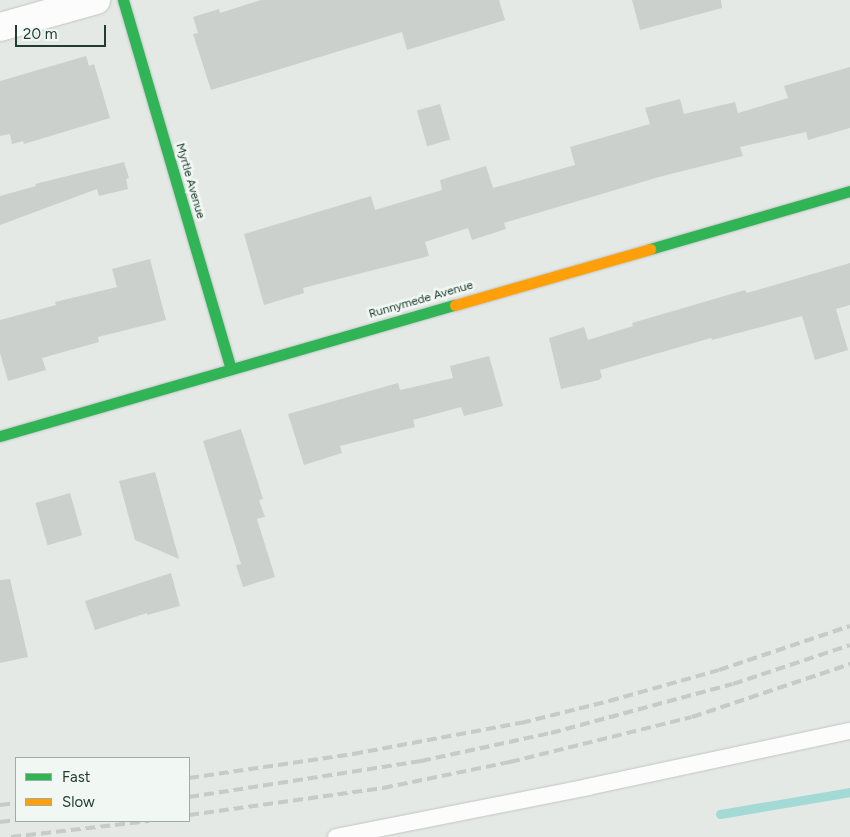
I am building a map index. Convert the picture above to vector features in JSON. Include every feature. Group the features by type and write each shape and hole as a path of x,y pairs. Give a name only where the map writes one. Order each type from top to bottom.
{"street":[{"path":"0,27 96,0"},
{"name":"Myrtle Avenue","path":"123,0 231,369"},
{"name":"Runnymede Avenue","path":"0,436 850,191"}],"lane":[{"path":"336,837 588,787 850,731"}],"building":[{"path":"261,0 499,0 505,20 407,50 402,32 211,90 193,34 198,33 193,17 219,9 220,13"},
{"path":"632,0 721,0 722,8 640,30"},
{"path":"86,56 89,66 94,64 110,118 24,144 23,141 12,144 10,134 0,136 0,81"},
{"path":"850,67 850,128 808,140 806,132 740,147 743,156 659,177 504,223 506,229 472,240 468,228 425,242 429,256 303,288 304,293 264,305 244,234 371,196 375,210 442,190 440,180 486,166 493,188 575,165 570,147 650,124 645,108 680,99 684,114 735,102 738,113 788,98 784,86"},
{"path":"440,104 450,140 427,146 417,111"},
{"path":"124,162 129,178 126,179 128,189 99,196 97,189 0,225 0,196 36,186 35,184"},
{"path":"150,259 166,320 98,337 99,342 42,358 46,370 8,381 0,353 0,320 56,305 55,302 117,287 112,269"},
{"path":"850,263 850,305 836,309 848,350 815,360 802,316 712,340 711,338 600,370 602,377 599,380 561,389 549,338 584,327 588,340 633,326 632,323 745,290 747,293"},
{"path":"489,356 503,406 464,416 461,407 413,420 415,427 340,446 342,453 304,465 288,414 398,383 400,390 453,378 450,366"},
{"path":"241,429 263,499 259,500 265,517 257,519 275,577 243,587 236,565 241,564 203,441"},
{"path":"155,472 179,559 135,540 119,481"},
{"path":"70,493 82,535 48,545 35,503"},
{"path":"171,573 180,606 147,615 147,613 95,630 85,601"},
{"path":"10,579 28,657 0,663 0,580"}],"waterway":[{"path":"720,814 850,792"}],"railway":[{"path":"190,778 353,754 521,723 609,701 719,670 850,626"},
{"path":"190,797 421,761 551,733 733,684 850,645"},
{"path":"190,815 383,788 510,762 692,717 850,664"},
{"path":"0,805 15,803"},
{"path":"0,822 15,820"},
{"path":"11,837 140,822"}],"traffic: fast":[{"path":"123,0 231,369"},
{"path":"650,249 850,191"},
{"path":"0,436 455,305"}],"traffic: slow":[{"path":"455,305 650,249"}]}
